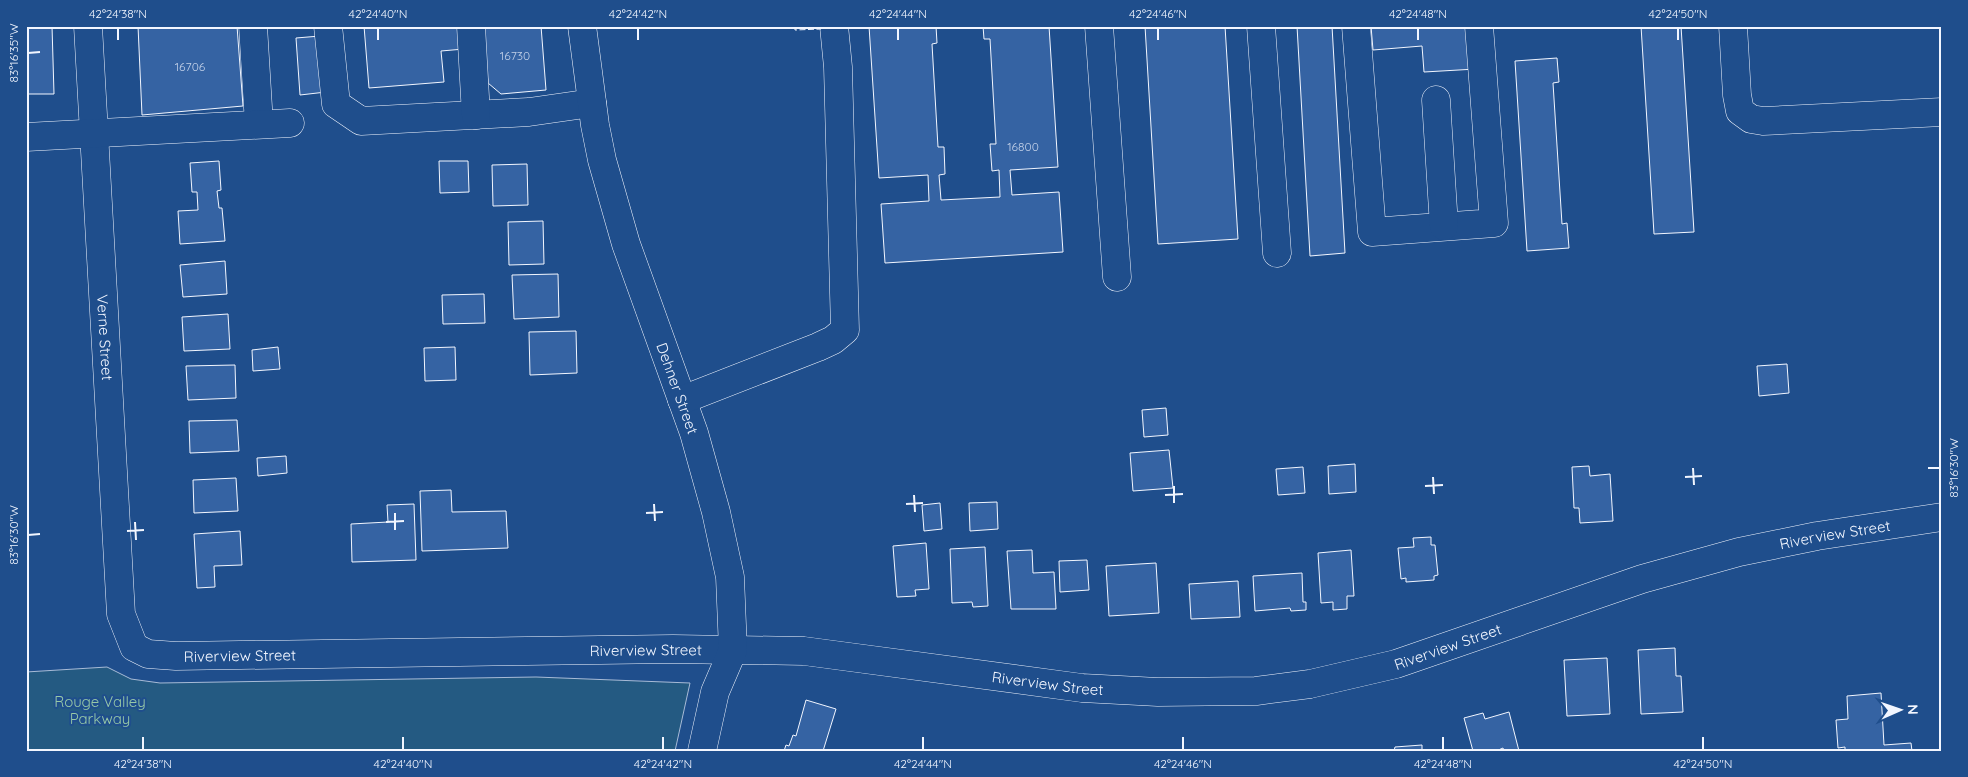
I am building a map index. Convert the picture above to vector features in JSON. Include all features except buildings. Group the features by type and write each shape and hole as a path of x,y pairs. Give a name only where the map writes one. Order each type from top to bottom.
{"street":[{"name":"Verne Street","path":"88,26 121,614 134,647"},
{"path":"253,26 259,124"},
{"path":"328,26 336,104 361,121 528,112 592,103"},
{"path":"471,26 476,115"},
{"name":"Dehner Street","path":"582,26 602,160 626,244 694,433 716,512 730,577 733,650 715,692 702,751"},
{"path":"682,400 818,347 833,340 845,330 838,67 834,26"},
{"path":"1099,26 1117,277"},
{"path":"1261,26 1277,253"},
{"path":"1356,26 1372,232 1494,222 1479,26"},
{"path":"1733,26 1737,95 1740,111 1751,119 1764,121 1942,112"},
{"path":"1436,100 1444,226"},
{"path":"26,137 290,123"},
{"name":"Riverview Street","path":"134,647 148,654 176,656 733,650 804,651 1082,688 1158,692 1256,691 1310,684 1396,664 1642,579 1739,552 1817,536 1942,517"}],"green space":[{"name":"Rouge Valley Parkway","path":"107,667 131,679 160,683 536,677 690,683 675,751 26,751 26,672"}],"fence":[{"path":"795,26 795,30 821,29 821,26"}]}
